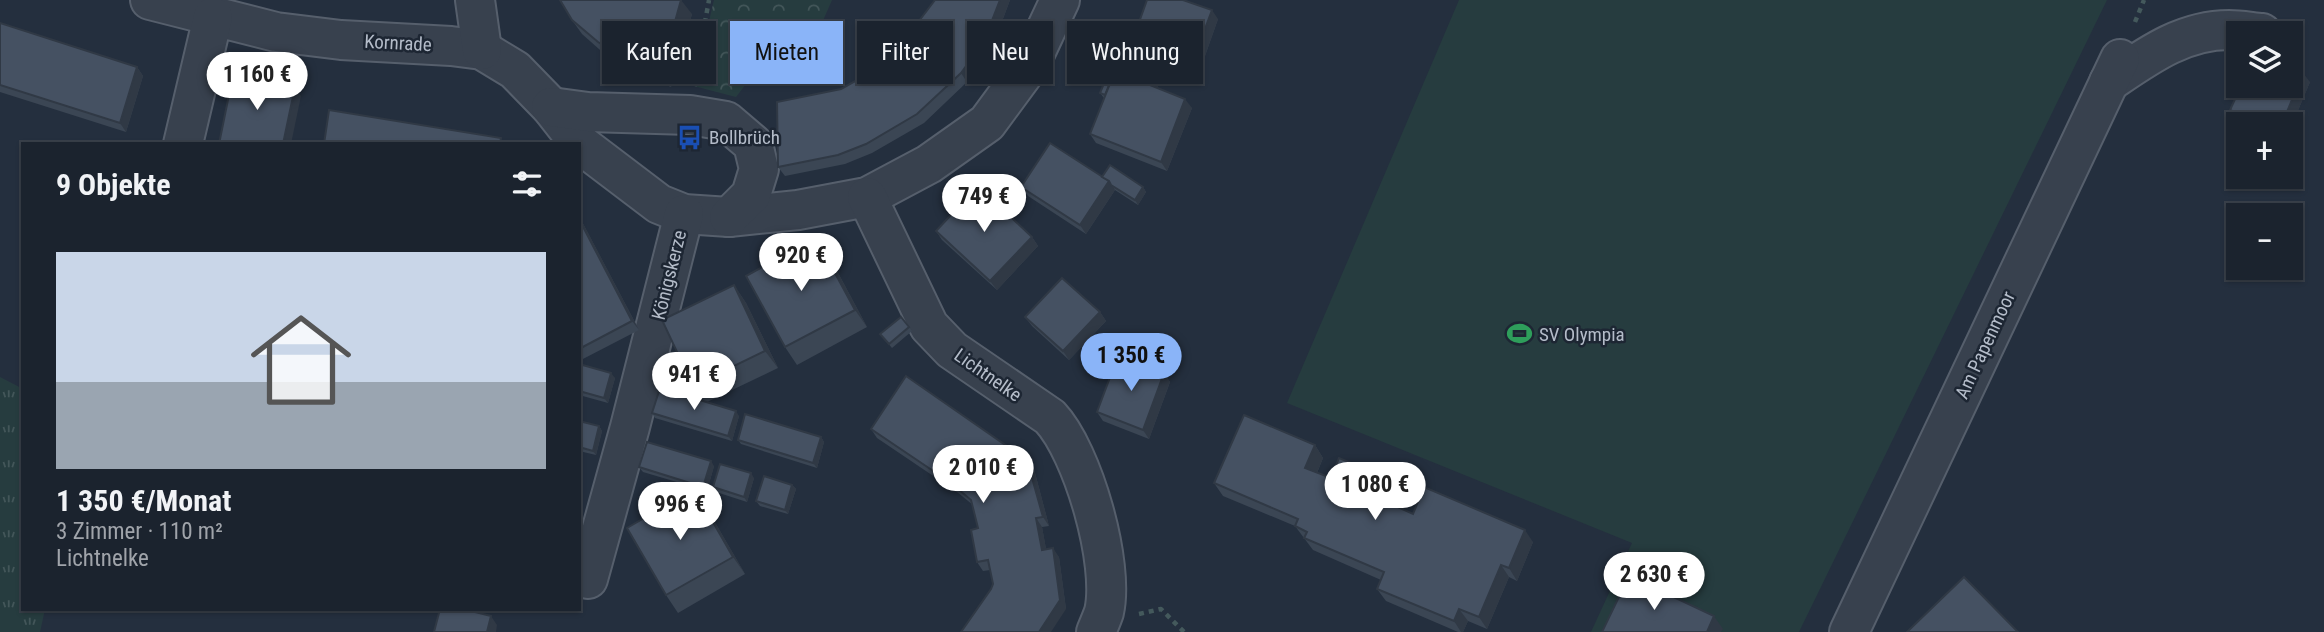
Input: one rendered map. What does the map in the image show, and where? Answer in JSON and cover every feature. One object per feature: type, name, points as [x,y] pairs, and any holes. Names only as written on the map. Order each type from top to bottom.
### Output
[{"type":"street","name":"Kornrade","points":[[150,0],[276,32],[341,40],[482,50],[514,70],[551,107],[578,142]]},
{"type":"street","points":[[475,0],[482,50]]},
{"type":"street","name":"Kornrade","points":[[581,145],[659,204],[684,214],[729,216],[798,210],[867,197],[929,164],[987,123],[1029,66],[1060,0]]},
{"type":"street","points":[[183,142],[213,17]]},
{"type":"street","name":"Am Papenmoor","points":[[1849,632],[2114,70],[2187,36],[2226,30]]},
{"type":"street","points":[[551,107],[588,112],[690,116],[726,121],[754,144],[759,169],[751,195],[729,216]]},
{"type":"street","name":"Lichtnelke","points":[[867,197],[929,326],[952,350],[1050,417],[1059,428],[1082,473],[1103,554],[1106,580],[1100,621]]},
{"type":"street","name":"Königskerze","points":[[588,579],[630,428],[684,214]]},
{"type":"path","points":[[690,116],[709,0]]},
{"type":"path","points":[[1100,621],[1161,609],[1184,632]]},
{"type":"green space","points":[[714,0],[832,0],[823,21],[730,21],[730,84],[746,84],[736,97],[694,86],[716,84],[716,21],[709,21]]},
{"type":"green space","points":[[1459,0],[2107,0],[1799,632],[1591,632],[1632,543],[1287,403]]},
{"type":"green space","points":[[0,377],[21,388],[21,611],[45,611],[40,632],[0,632]]},
{"type":"building","points":[[560,0],[681,0],[675,21],[602,21],[602,44],[572,20]]},
{"type":"building","points":[[935,0],[1000,0],[992,21],[967,21],[967,65],[953,80],[953,21],[919,21]]},
{"type":"building","points":[[1147,0],[1183,0],[1212,10],[1203,34],[1203,21],[1139,21]]},
{"type":"building","points":[[0,23],[137,67],[120,123],[0,85]]},
{"type":"building","points":[[233,75],[295,87],[283,142],[219,142]]},
{"type":"building","points":[[857,80],[857,84],[949,84],[917,114],[866,144],[838,155],[778,167],[777,102],[841,89]]},
{"type":"building","points":[[1104,84],[1110,84],[1105,95],[1100,93]]},
{"type":"building","points":[[1110,84],[1148,84],[1185,99],[1161,162],[1090,134]]},
{"type":"building","points":[[2236,98],[2293,98],[2287,112],[2230,110]]},
{"type":"building","points":[[329,110],[501,138],[500,142],[324,142]]},
{"type":"building","points":[[1050,143],[1109,181],[1080,225],[1021,187]]},
{"type":"building","points":[[1110,165],[1143,187],[1135,200],[1102,177]]},
{"type":"building","points":[[978,186],[1032,237],[990,281],[936,231]]},
{"type":"building","points":[[581,223],[632,321],[581,348]]},
{"type":"building","points":[[816,238],[855,310],[785,347],[746,276]]},
{"type":"building","points":[[1062,278],[1100,312],[1063,351],[1025,317]]},
{"type":"building","points":[[734,285],[765,351],[693,386],[662,320]]},
{"type":"building","points":[[901,317],[909,327],[889,344],[880,334]]},
{"type":"building","points":[[1118,356],[1164,373],[1143,430],[1097,412]]},
{"type":"building","points":[[581,365],[611,373],[604,398],[581,392]]},
{"type":"building","points":[[906,376],[1027,460],[1043,517],[1036,518],[1042,550],[1053,548],[1060,600],[1039,632],[961,632],[993,584],[988,560],[977,562],[971,530],[978,528],[971,500],[951,483],[871,429]]},
{"type":"building","points":[[660,388],[736,411],[728,436],[652,413]]},
{"type":"building","points":[[745,414],[821,437],[813,463],[738,440]]},
{"type":"building","points":[[1244,415],[1315,445],[1305,468],[1331,478],[1339,458],[1400,483],[1391,504],[1413,514],[1424,487],[1525,530],[1509,568],[1501,565],[1479,617],[1459,609],[1454,621],[1377,589],[1384,572],[1304,538],[1307,532],[1295,526],[1298,519],[1214,483]]},
{"type":"building","points":[[581,422],[599,426],[593,451],[581,448]]},
{"type":"building","points":[[647,442],[711,461],[703,487],[639,467]]},
{"type":"building","points":[[720,464],[751,473],[744,497],[713,487]]},
{"type":"building","points":[[764,476],[792,485],[785,510],[756,501]]},
{"type":"building","points":[[694,489],[733,557],[666,595],[627,528]]},
{"type":"building","points":[[1629,576],[1714,616],[1707,632],[1602,632]]},
{"type":"building","points":[[1964,577],[2018,632],[1907,632]]},
{"type":"building","points":[[439,611],[471,611],[491,616],[487,632],[434,632]]},
{"type":"place","name":"Bollbrüch","points":[[689,137]]},
{"type":"place","name":"SV Olympia","points":[[1519,334]]}]
